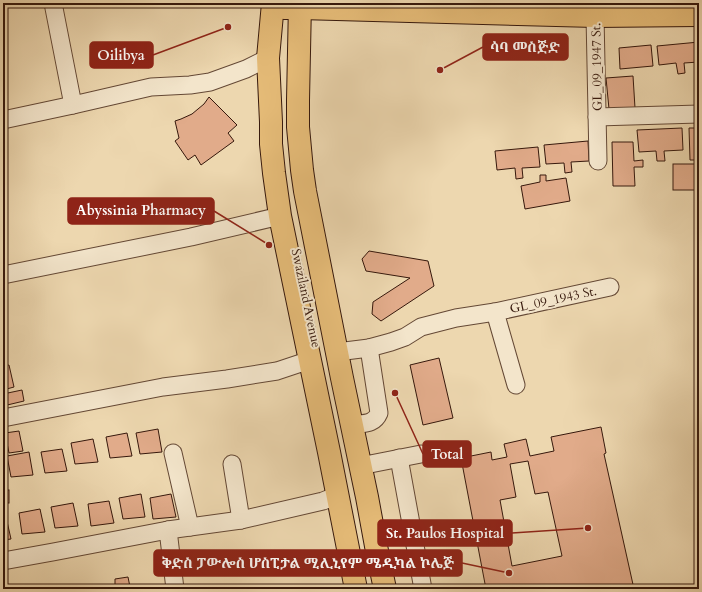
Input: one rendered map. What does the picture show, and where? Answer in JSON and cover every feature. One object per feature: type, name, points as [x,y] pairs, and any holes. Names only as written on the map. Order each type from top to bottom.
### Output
[{"type":"main road","points":[[286,6],[595,16],[699,15]]},
{"type":"main road","points":[[286,6],[268,58],[271,122],[270,144],[280,216],[356,589]]},
{"type":"main road","points":[[286,6],[300,50],[298,127],[302,170],[309,214],[385,589]]},
{"type":"main road","name":"Swaziland Avenue","points":[[286,6],[280,53],[280,107],[284,180],[366,589]]},
{"type":"main road","name":"Swaziland Avenue","points":[[286,6],[290,54],[289,121],[291,163],[297,206],[304,247],[337,401],[374,589]]},
{"type":"street","points":[[52,3],[73,105]]},
{"type":"street","name":"GL_09_1947 St.","points":[[595,16],[598,161]]},
{"type":"street","points":[[3,120],[151,87],[190,85],[210,82],[246,69],[268,58]]},
{"type":"street","name":"GL_09_1947 St.","points":[[597,117],[699,114]]},
{"type":"street","points":[[3,275],[280,216]]},
{"type":"street","name":"GL_09_1943 St.","points":[[337,352],[369,348],[391,342],[405,337],[421,327],[456,318],[495,312],[610,287]]},
{"type":"street","name":"GL_09_1943 St.","points":[[495,312],[516,385]]},
{"type":"street","points":[[352,425],[372,422],[377,418],[379,412],[369,348]]},
{"type":"street","points":[[3,418],[163,387],[277,371],[310,360]]},
{"type":"street","points":[[173,453],[190,527]]},
{"type":"street","points":[[360,466],[421,454]]},
{"type":"street","points":[[399,458],[422,589]]},
{"type":"street","points":[[232,464],[241,520]]},
{"type":"street","points":[[3,561],[168,530],[241,520],[323,501],[338,495]]},
{"type":"street","points":[[168,530],[175,589]]},
{"type":"building","points":[[699,42],[699,62],[684,63],[685,73],[678,74],[676,63],[659,65],[657,46]]},
{"type":"building","points":[[651,45],[653,66],[620,69],[619,48]]},
{"type":"building","points":[[633,76],[635,108],[609,109],[606,78]]},
{"type":"building","points":[[209,97],[237,125],[228,133],[234,141],[201,165],[195,155],[188,160],[175,141],[179,138],[175,121],[192,114],[204,104]]},
{"type":"building","points":[[682,128],[683,150],[664,151],[665,161],[657,161],[656,151],[639,152],[637,130]]},
{"type":"building","points":[[689,128],[699,128],[699,160],[690,160]]},
{"type":"building","points":[[588,141],[589,161],[571,162],[572,172],[565,173],[564,163],[546,164],[544,145]]},
{"type":"building","points":[[612,142],[633,142],[634,161],[643,160],[643,167],[634,167],[635,186],[613,186]]},
{"type":"building","points":[[538,147],[540,167],[522,168],[523,178],[516,179],[515,168],[497,170],[495,151]]},
{"type":"building","points":[[673,164],[699,164],[699,190],[673,190]]},
{"type":"building","points":[[540,175],[546,175],[546,181],[566,178],[570,201],[525,209],[521,186],[540,182]]},
{"type":"building","points":[[369,251],[428,261],[434,286],[381,321],[372,314],[373,302],[410,278],[366,271],[362,259]]},
{"type":"building","points":[[439,358],[453,418],[423,425],[410,365]]},
{"type":"building","points":[[9,365],[14,387],[3,390],[3,366]]},
{"type":"building","points":[[22,390],[24,401],[3,406],[3,394]]},
{"type":"building","points":[[601,427],[606,453],[604,454],[634,589],[486,589],[461,458],[491,452],[492,460],[507,457],[504,444],[526,439],[530,456],[554,451],[551,437]],"holes":[[[528,461],[535,494],[548,492],[562,556],[512,566],[500,500],[516,497],[510,464]]]},
{"type":"building","points":[[158,429],[162,452],[140,454],[136,433]]},
{"type":"building","points":[[19,431],[23,451],[9,453],[5,433]]},
{"type":"building","points":[[127,433],[132,456],[110,458],[106,437]]},
{"type":"building","points":[[93,439],[98,462],[75,464],[71,443]]},
{"type":"building","points":[[62,449],[67,471],[45,473],[41,452]]},
{"type":"building","points":[[29,452],[33,475],[11,477],[7,456]]},
{"type":"building","points":[[3,490],[9,490],[9,503],[3,503]]},
{"type":"building","points":[[141,494],[145,517],[123,519],[119,498]]},
{"type":"building","points":[[171,494],[176,517],[153,519],[150,498]]},
{"type":"building","points":[[109,501],[114,523],[91,526],[88,504]]},
{"type":"building","points":[[73,503],[78,526],[55,528],[51,507]]},
{"type":"building","points":[[40,509],[45,532],[22,534],[19,513]]},
{"type":"building","points":[[3,517],[6,517],[11,539],[3,540]]},
{"type":"building","points":[[128,577],[130,587],[139,587],[139,589],[108,589],[107,587],[115,587],[115,579]]},
{"type":"place","name":"Oilibya","points":[[228,27]]},
{"type":"place","name":"ሳባ መስጅድ","points":[[440,70]]},
{"type":"place","name":"Abyssinia Pharmacy","points":[[269,245]]},
{"type":"place","name":"Total","points":[[395,393]]},
{"type":"place","name":"St. Paulos Hospital","points":[[588,528]]},
{"type":"place","name":"ቅድስ ፓውሎስ ሆስፒታል ሚሊኒየም ሜዲካል ኮሌጅ","points":[[509,573]]}]
